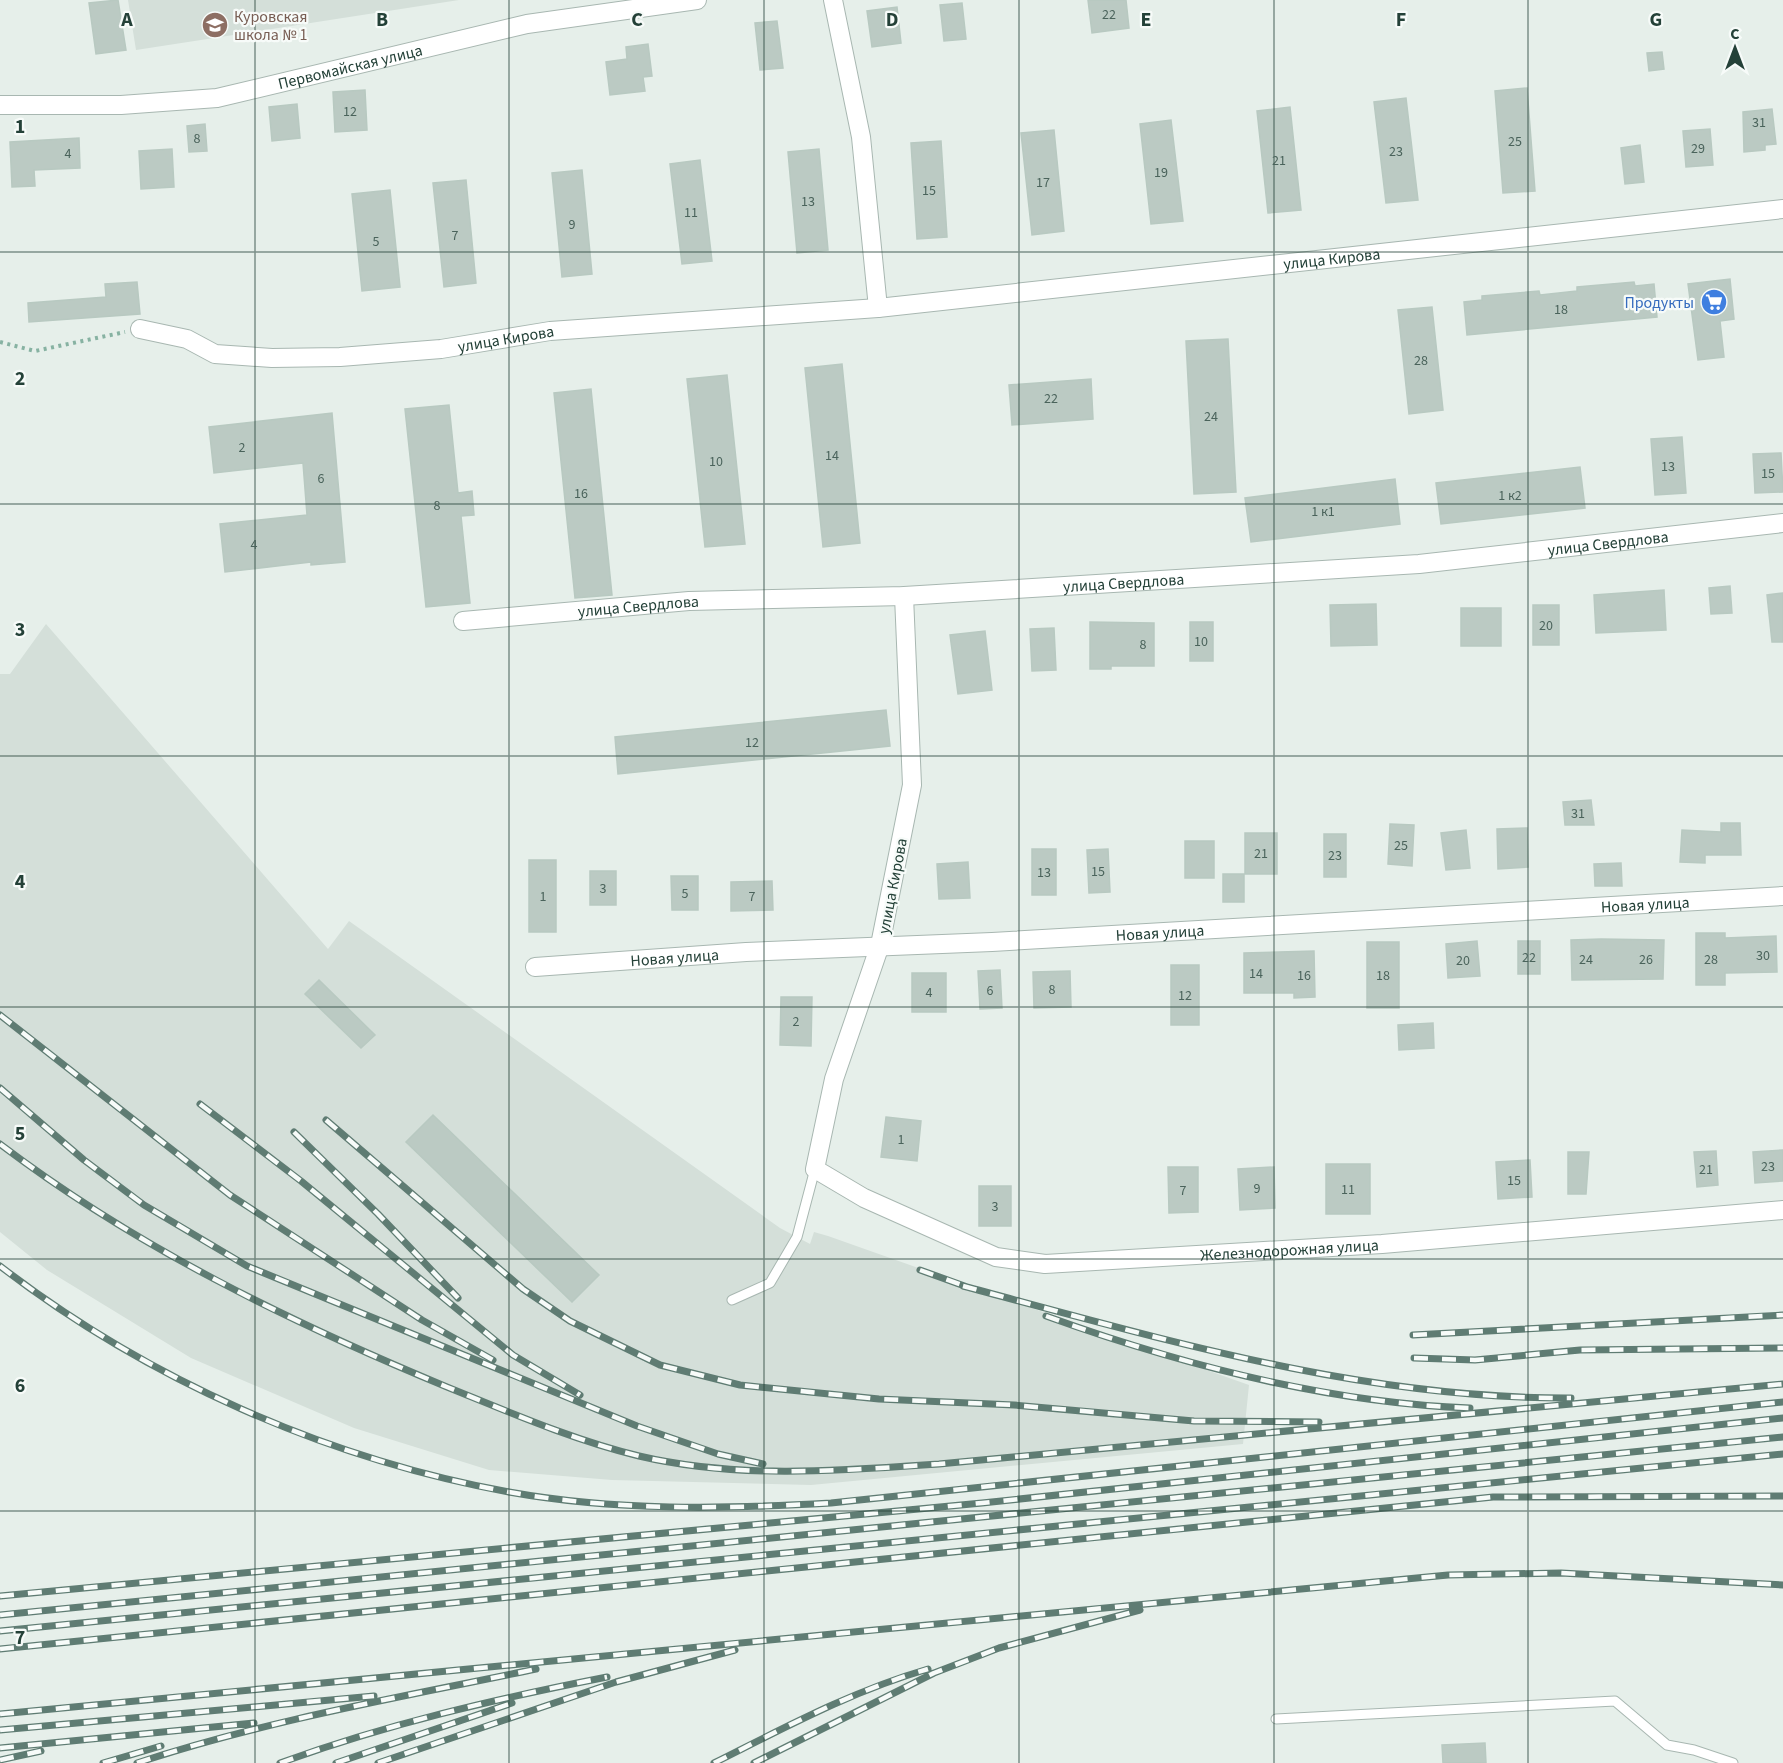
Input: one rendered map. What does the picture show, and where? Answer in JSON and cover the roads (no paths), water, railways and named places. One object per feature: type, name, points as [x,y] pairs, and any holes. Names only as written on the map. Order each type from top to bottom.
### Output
[{"type":"street","name":"Первомайская улица","points":[[0,105],[121,105],[217,98],[527,24],[696,0]]},
{"type":"street","points":[[833,0],[861,137],[878,308]]},
{"type":"street","name":"улица Кирова","points":[[140,329],[187,339],[215,354],[272,358],[340,357],[441,349],[550,331],[878,308],[1783,209]]},
{"type":"street","name":"улица Свердлова","points":[[463,621],[689,601],[904,596],[1419,564],[1783,523]]},
{"type":"street","name":"улица Кирова","points":[[815,1168],[834,1079],[880,945],[912,785],[904,596]]},
{"type":"street","name":"Новая улица","points":[[535,967],[880,945],[1003,941],[1783,896]]},
{"type":"street","name":"Железнодорожная улица","points":[[815,1168],[864,1198],[996,1257],[1045,1264],[1382,1244],[1783,1210]]},
{"type":"lane","points":[[732,1300],[770,1283],[796,1237],[815,1168]]},
{"type":"lane","points":[[1276,1719],[1615,1701],[1667,1745],[1694,1750],[1733,1763]]},
{"type":"railway","points":[[0,1015],[230,1195],[422,1320],[493,1360]]},
{"type":"railway","points":[[0,1088],[84,1160],[144,1205],[247,1266],[637,1426],[718,1454],[763,1464]]},
{"type":"railway","points":[[200,1104],[301,1181],[513,1355],[580,1395]]},
{"type":"railway","points":[[326,1120],[523,1289],[570,1321],[660,1365],[740,1385],[879,1399],[1014,1405],[1194,1421],[1319,1422]]},
{"type":"railway","points":[[294,1132],[378,1214],[458,1298]]},
{"type":"railway","points":[[0,1144],[105,1216],[160,1249],[272,1309],[330,1336],[447,1387],[590,1442],[639,1456],[713,1468],[826,1471],[939,1464],[1783,1384]]},
{"type":"railway","points":[[0,1266],[57,1307],[116,1344],[241,1409],[307,1436],[373,1459],[441,1477],[509,1492],[589,1503],[670,1507],[831,1503],[1783,1402]]},
{"type":"railway","points":[[920,1270],[970,1288]]},
{"type":"railway","points":[[963,1286],[1188,1345],[1339,1377],[1493,1396],[1571,1398]]},
{"type":"railway","points":[[1413,1335],[1783,1315]]},
{"type":"railway","points":[[1046,1316],[1149,1350],[1255,1378],[1363,1398],[1417,1405],[1470,1408]]},
{"type":"railway","points":[[1414,1358],[1475,1360],[1580,1350],[1783,1348]]},
{"type":"railway","points":[[0,1596],[982,1503],[1783,1418]]},
{"type":"railway","points":[[0,1615],[1783,1437]]},
{"type":"railway","points":[[0,1631],[1783,1454]]},
{"type":"railway","points":[[0,1649],[1493,1497],[1783,1496]]},
{"type":"railway","points":[[0,1714],[1448,1575],[1561,1573],[1783,1585]]},
{"type":"railway","points":[[754,1763],[934,1673],[999,1648],[1140,1610]]},
{"type":"railway","points":[[378,1763],[616,1682],[735,1650]]},
{"type":"railway","points":[[137,1763],[285,1722],[536,1669]]},
{"type":"railway","points":[[714,1763],[845,1699],[928,1669]]},
{"type":"railway","points":[[280,1763],[401,1724],[524,1694],[607,1677]]},
{"type":"railway","points":[[0,1730],[374,1696]]},
{"type":"railway","points":[[336,1763],[512,1703]]},
{"type":"railway","points":[[0,1748],[254,1723]]},
{"type":"railway","points":[[103,1763],[161,1746]]},
{"type":"railway","points":[[0,1760],[41,1751]]},
{"type":"place","name":"Куровская школа № 1","points":[[215,25]]},
{"type":"place","name":"Продукты","points":[[1714,302]]}]
